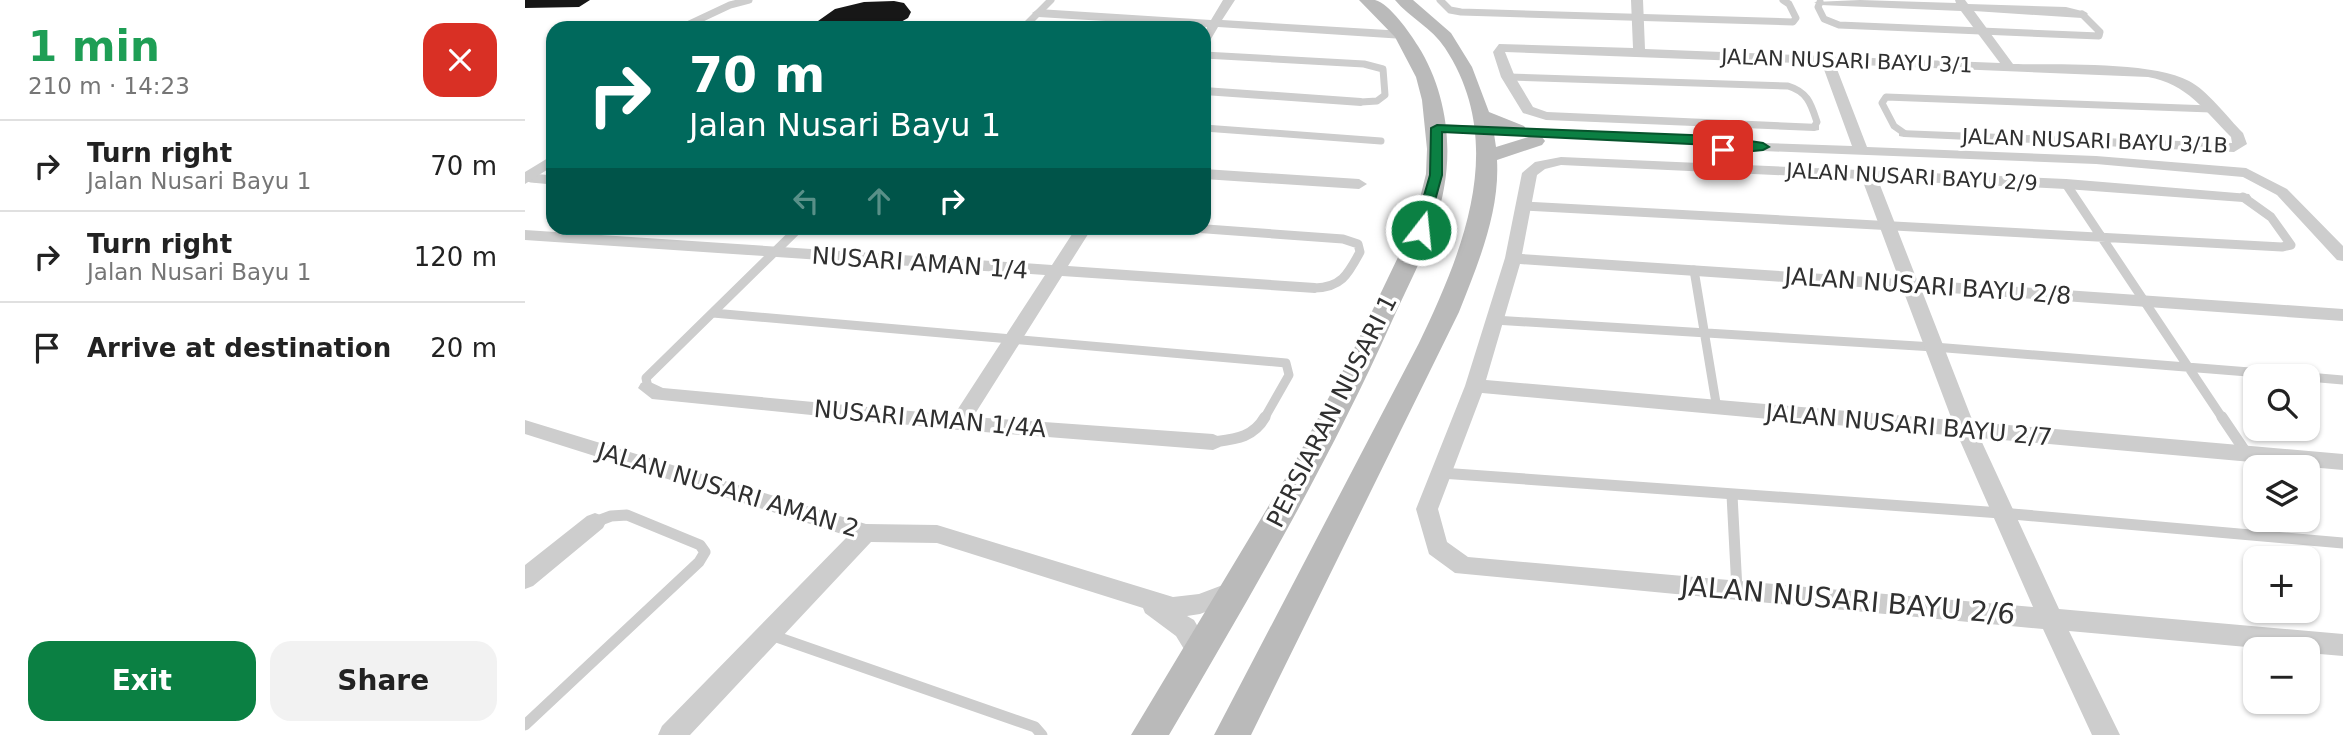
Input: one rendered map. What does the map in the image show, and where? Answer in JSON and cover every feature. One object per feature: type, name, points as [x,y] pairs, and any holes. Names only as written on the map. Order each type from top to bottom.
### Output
[{"type":"main road","name":"PERSIARAN NUSARI 1","points":[[1149,735],[1237,589],[1327,428],[1421,230],[1436,175],[1437,134],[1430,94],[1420,62],[1385,4]]},
{"type":"main road","points":[[1232,735],[1447,313],[1479,222],[1487,183],[1484,135],[1455,51],[1429,19],[1385,4]]},
{"type":"main road","points":[[1484,135],[1517,130]]},
{"type":"main road","points":[[1484,135],[1535,141]]},
{"type":"street","points":[[1211,30],[1229,0]]},
{"type":"street","points":[[1637,0],[1639,53]]},
{"type":"street","points":[[1820,2],[1962,3],[2066,11],[2082,15]]},
{"type":"street","points":[[1962,3],[2010,68]]},
{"type":"street","points":[[1362,32],[1385,4]]},
{"type":"street","points":[[1038,13],[1167,21]]},
{"type":"street","points":[[1211,24],[1404,35]]},
{"type":"street","name":"JALAN NUSARI BAYU 3/1","points":[[1508,77],[1499,52],[1503,47],[2148,73],[2169,77],[2187,85],[2211,109]]},
{"type":"street","points":[[1827,60],[1861,150]]},
{"type":"street","points":[[1508,77],[1528,110],[1546,116],[1814,127]]},
{"type":"street","points":[[1211,91],[1361,102]]},
{"type":"street","name":"JALAN NUSARI BAYU 3/1B","points":[[1904,133],[2234,148],[2239,144],[2238,136],[2211,109]]},
{"type":"street","points":[[1517,130],[1716,140],[1763,147]]},
{"type":"street","points":[[1437,134],[1484,135]]},
{"type":"street","points":[[1535,141],[1723,150],[1763,147],[2096,160],[2246,173],[2282,192],[2343,256]]},
{"type":"street","name":"JALAN NUSARI BAYU 2/9","points":[[1540,165],[1561,161],[2066,184],[2243,197]]},
{"type":"street","points":[[525,179],[546,164]]},
{"type":"street","name":"JALAN NUSARI BAYU 2/6","points":[[1540,165],[1530,173],[1513,258],[1475,386],[1427,509],[1437,547],[1463,566],[2343,645]]},
{"type":"street","points":[[1211,174],[1359,184]]},
{"type":"street","points":[[1868,175],[1966,430],[2001,513],[2106,735]]},
{"type":"street","name":"NUSARI AMAN 1/4","points":[[525,235],[774,254],[1315,288]]},
{"type":"street","points":[[959,423],[1080,235]]},
{"type":"street","name":"JALAN NUSARI BAYU 2/8","points":[[1513,258],[2343,315]]},
{"type":"street","name":"JALAN NUSARI BAYU 2/7","points":[[1475,386],[2343,462]]},
{"type":"street","name":"NUSARI AMAN 1/4A","points":[[648,388],[659,394],[959,423],[1213,442]]},
{"type":"street","name":"JALAN NUSARI AMAN 2","points":[[525,427],[866,533],[937,534],[1136,593],[1174,607],[1200,604],[1237,589]]},
{"type":"street","points":[[525,579],[594,522]]},
{"type":"street","points":[[673,735],[866,533]]},
{"type":"street","name":"JALAN NUSARI AMAN 2","points":[[1136,593],[1185,628],[1199,651]]},
{"type":"lane","points":[[696,21],[730,5],[750,0]]},
{"type":"lane","points":[[1030,21],[1051,0]]},
{"type":"lane","points":[[1440,0],[1450,10],[1461,12],[1793,22],[1796,18],[1789,4],[1783,0]]},
{"type":"lane","points":[[1820,2],[1818,7],[1824,19],[1839,25],[2099,36],[2100,32],[2082,15]]},
{"type":"lane","points":[[1211,55],[1364,64],[1383,69],[1385,94],[1377,100],[1361,102]]},
{"type":"lane","points":[[1508,77],[1788,86],[1802,89],[1807,94],[1817,122],[1814,127]]},
{"type":"lane","points":[[1904,133],[1894,125],[1882,103],[1886,97],[2211,109]]},
{"type":"lane","points":[[1211,129],[1381,141]]},
{"type":"lane","points":[[525,179],[546,180]]},
{"type":"lane","points":[[2066,184],[2247,454]]},
{"type":"lane","points":[[1524,205],[2282,247],[2291,245],[2288,237],[2258,205],[2243,197]]},
{"type":"lane","points":[[1211,229],[1343,239],[1358,244],[1360,252],[1343,283],[1332,288],[1315,288]]},
{"type":"lane","points":[[648,388],[646,378],[792,235]]},
{"type":"lane","points":[[1695,270],[1717,409]]},
{"type":"lane","points":[[713,313],[1286,363],[1289,375],[1260,426],[1246,437],[1213,442]]},
{"type":"lane","points":[[1494,320],[1934,347],[2243,372]]},
{"type":"lane","points":[[2320,378],[2343,380]]},
{"type":"lane","points":[[1441,474],[2001,513],[2343,543]]},
{"type":"lane","points":[[1732,495],[1737,590]]},
{"type":"lane","points":[[525,724],[699,562],[705,552],[700,545],[627,515],[611,516],[594,522]]},
{"type":"lane","points":[[769,634],[1035,727],[1042,735]]},
{"type":"building","points":[[525,0],[590,0],[579,7],[525,8]]},
{"type":"building","points":[[864,2],[904,3],[911,12],[903,21],[818,21],[835,9]]},
{"type":"route","points":[[1421,230],[1436,175],[1437,128],[1716,140],[1763,147],[1723,150]]}]
